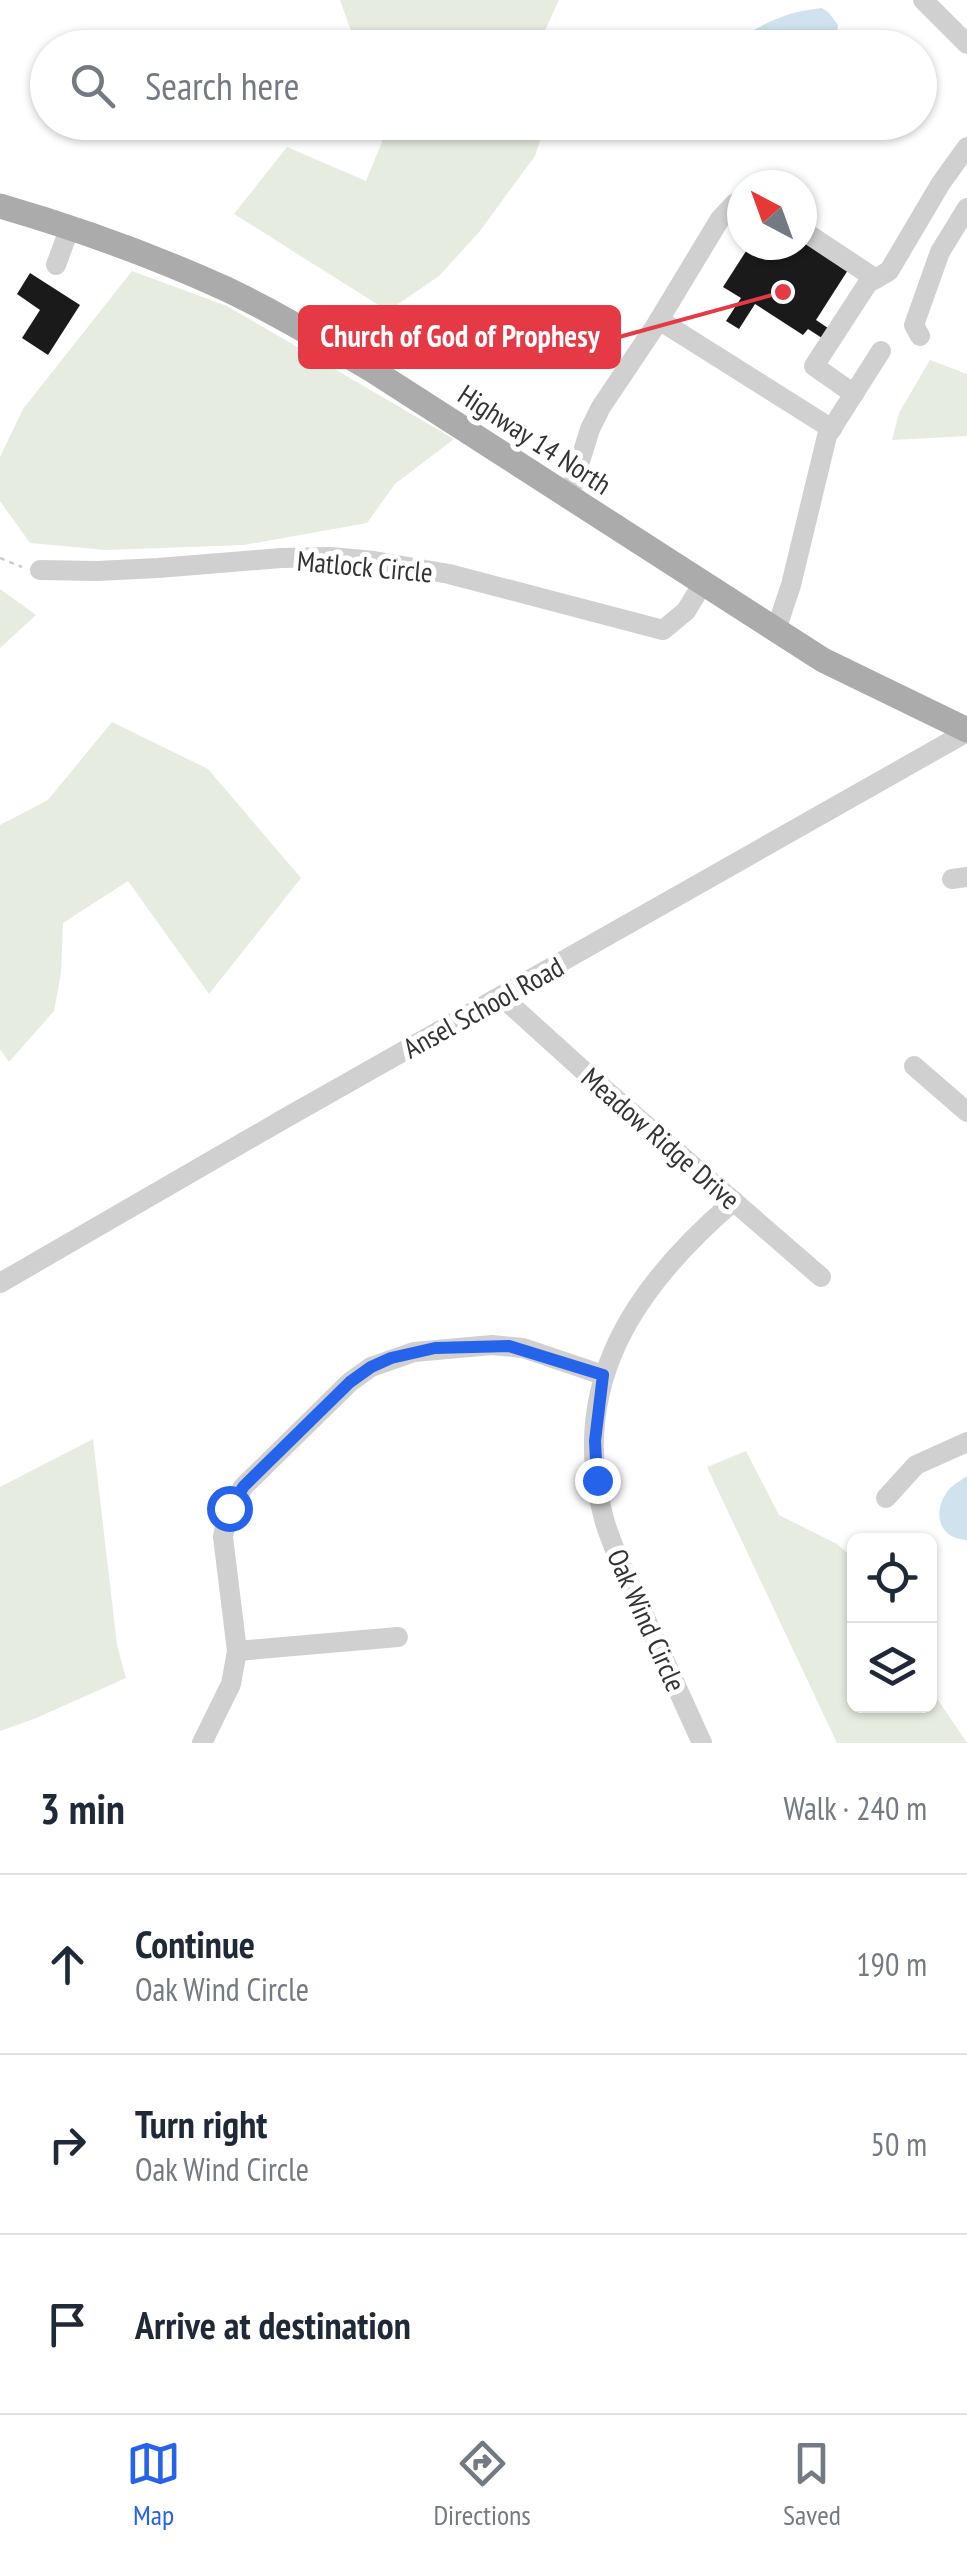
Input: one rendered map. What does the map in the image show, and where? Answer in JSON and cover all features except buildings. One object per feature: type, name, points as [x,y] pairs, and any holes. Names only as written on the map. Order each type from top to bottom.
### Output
[{"type":"main road","name":"Highway 14 North","points":[[0,206],[70,227],[177,268],[300,327],[823,660],[967,731]]},
{"type":"street","points":[[923,0],[967,44]]},
{"type":"street","points":[[854,394],[814,366],[868,284],[889,270],[967,147]]},
{"type":"street","points":[[920,336],[914,324],[940,252],[967,208]]},
{"type":"street","points":[[569,497],[590,430],[602,408],[727,212]]},
{"type":"street","points":[[56,264],[70,227]]},
{"type":"street","points":[[817,240],[876,278]]},
{"type":"street","points":[[659,320],[832,429]]},
{"type":"street","points":[[776,630],[791,585],[827,436],[881,351]]},
{"type":"street","name":"Matlock Circle","points":[[40,570],[158,568],[281,558],[374,560],[449,574],[663,630],[686,611],[702,583]]},
{"type":"street","name":"Ansel School Road","points":[[0,1283],[967,731]]},
{"type":"street","name":"Meadow Ridge Drive","points":[[502,997],[822,1278]]},
{"type":"street","points":[[914,1066],[967,1112]]},
{"type":"street","name":"Oak Wind Circle","points":[[702,1743],[603,1515],[595,1441],[603,1375],[634,1310],[674,1258],[734,1201]]},
{"type":"street","points":[[202,1743],[231,1684],[238,1651],[222,1537],[229,1508],[244,1486],[360,1374],[391,1358],[414,1352],[492,1345],[522,1348],[603,1375]]},
{"type":"street","points":[[886,1498],[916,1465],[967,1442]]},
{"type":"street","points":[[238,1651],[398,1638]]},
{"type":"path","points":[[0,558],[40,570]]},
{"type":"shaded area","points":[[340,0],[559,0],[545,30],[351,30]]},
{"type":"shaded area","points":[[540,140],[535,156],[480,231],[439,276],[388,311],[234,214],[287,147],[366,181],[382,142]]},
{"type":"shaded area","points":[[132,271],[227,306],[454,439],[395,484],[367,523],[244,545],[106,550],[30,543],[0,501],[0,457],[23,409]]},
{"type":"shaded area","points":[[930,360],[967,374],[967,436],[892,440],[899,413]]},
{"type":"shaded area","points":[[0,589],[36,615],[0,648]]},
{"type":"shaded area","points":[[112,722],[208,769],[301,878],[209,994],[128,881],[63,923],[61,973],[54,1011],[9,1062],[0,1049],[0,825],[48,800]]},
{"type":"shaded area","points":[[93,1439],[117,1645],[126,1678],[0,1731],[0,1487]]},
{"type":"shaded area","points":[[746,1451],[779,1515],[847,1553],[847,1713],[937,1713],[937,1698],[967,1743],[837,1743],[707,1467]]},
{"type":"water","points":[[822,8],[838,25],[837,30],[756,30],[774,20]]},
{"type":"water","points":[[967,1476],[967,1540],[957,1539],[944,1530],[939,1516],[947,1492]]},
{"type":"place","name":"Church of God of Prophesy","points":[[783,292]]},
{"type":"route","points":[[229,1508],[244,1486],[360,1374],[391,1358],[435,1348],[522,1348],[603,1375],[596,1419],[597,1480]]}]
